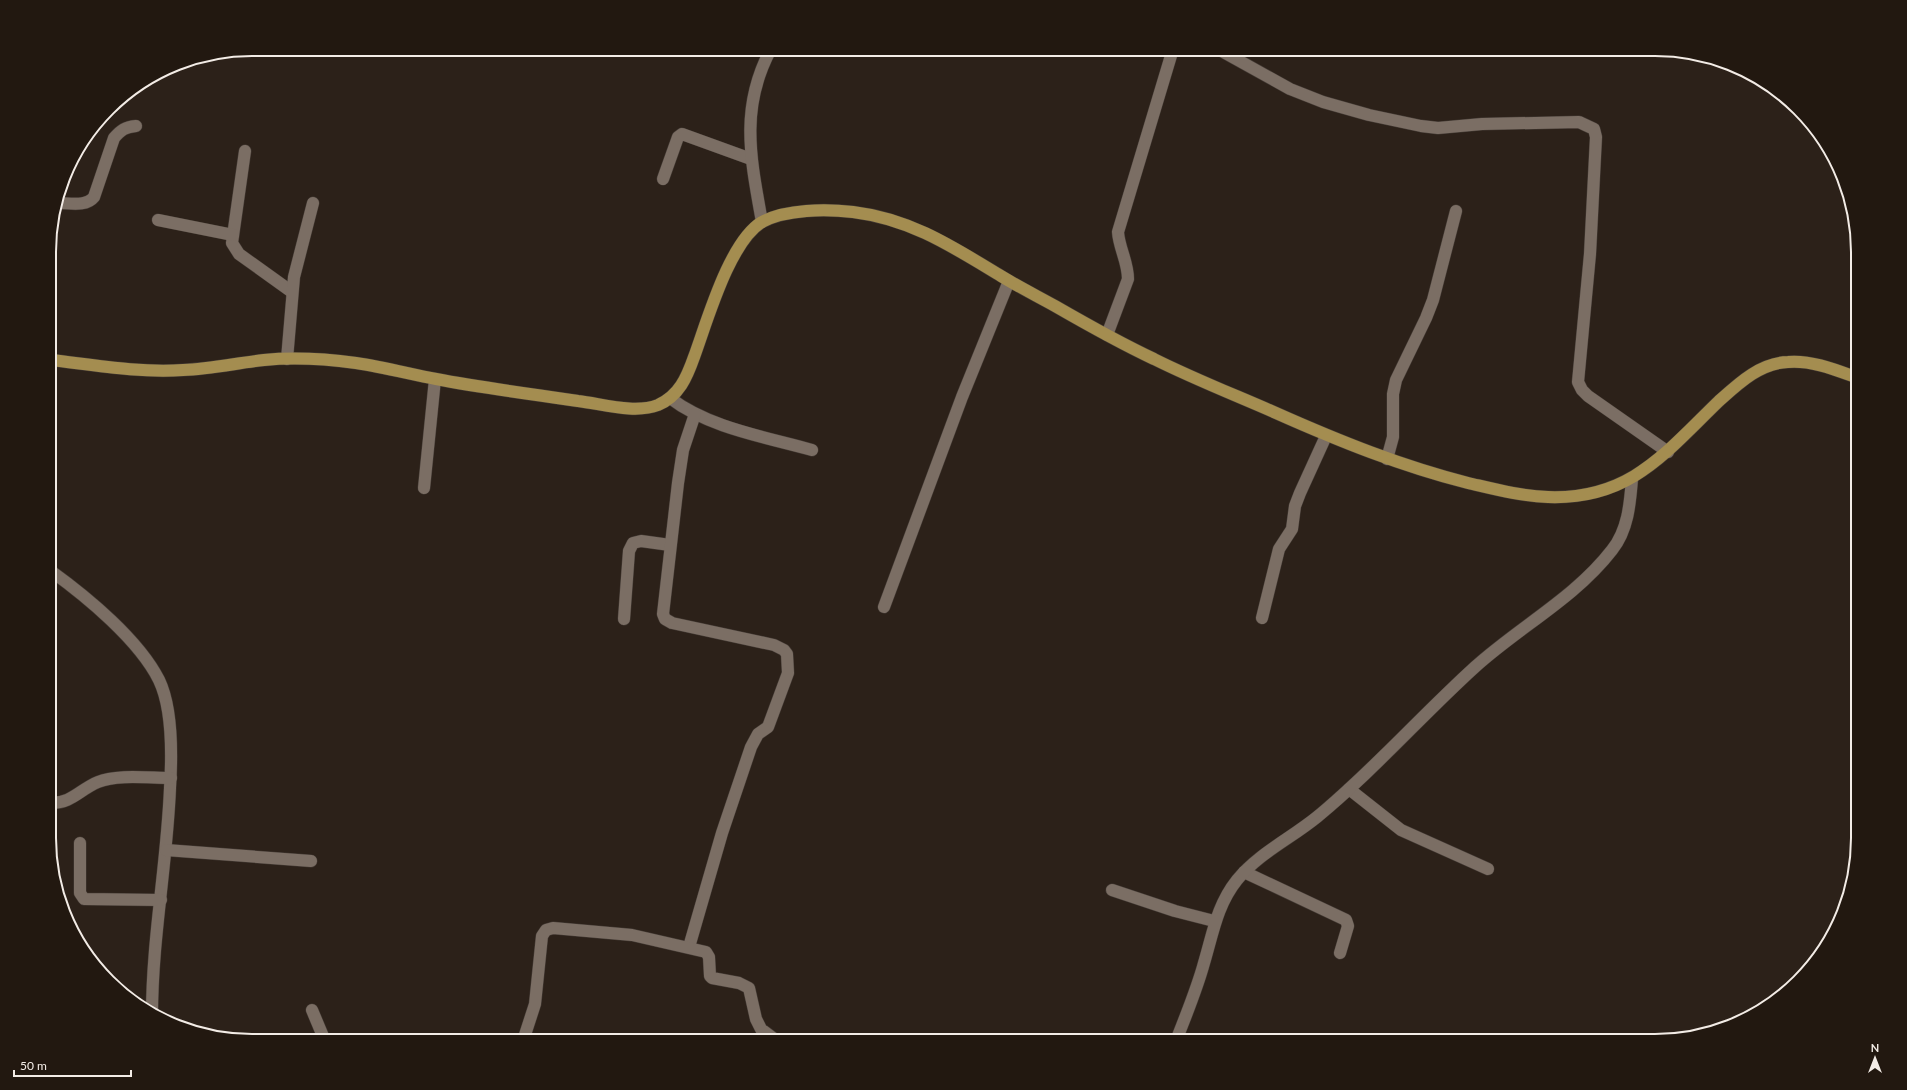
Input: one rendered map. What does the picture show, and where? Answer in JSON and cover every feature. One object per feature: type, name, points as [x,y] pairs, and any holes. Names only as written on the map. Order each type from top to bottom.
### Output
[{"type":"main road","points":[[56,361],[105,367],[177,371],[287,359],[316,359],[359,364],[435,379],[635,409],[654,407],[670,398],[681,386],[690,367],[720,286],[734,256],[747,235],[762,222],[794,213],[818,210],[849,212],[875,216],[923,231],[1009,281],[1107,335],[1190,376],[1326,436],[1387,459],[1425,472],[1501,491],[1540,497],[1572,498],[1604,492],[1632,479],[1668,452],[1733,388],[1750,375],[1769,365],[1786,362],[1806,362],[1851,376]]},
{"type":"street","points":[[762,222],[751,159],[750,119],[752,97],[762,65],[767,56]]},
{"type":"street","points":[[1107,335],[1128,279],[1128,270],[1118,232],[1171,56]]},
{"type":"street","points":[[1231,56],[1290,89],[1323,102],[1376,117],[1438,128],[1482,124],[1579,122],[1594,129],[1596,137],[1590,254],[1578,382],[1582,390],[1588,396],[1668,452]]},
{"type":"street","points":[[63,202],[83,204],[90,202],[94,197],[114,138],[121,130],[127,127],[136,126]]},
{"type":"street","points":[[663,179],[678,137],[682,134],[751,159]]},
{"type":"street","points":[[245,151],[232,243],[239,254],[292,292]]},
{"type":"street","points":[[287,359],[292,292],[298,256],[313,203]]},
{"type":"street","points":[[1387,459],[1393,437],[1393,394],[1396,380],[1426,318],[1456,211]]},
{"type":"street","points":[[158,220],[233,235]]},
{"type":"street","points":[[884,607],[962,397],[1009,281]]},
{"type":"street","points":[[424,488],[435,379]]},
{"type":"street","points":[[670,398],[695,414],[716,422],[812,450]]},
{"type":"street","points":[[689,947],[722,833],[751,747],[758,734],[768,727],[788,673],[788,661],[784,650],[774,645],[672,623],[665,619],[662,614],[683,450],[695,414]]},
{"type":"street","points":[[1262,618],[1279,549],[1292,529],[1300,493],[1326,436]]},
{"type":"street","points":[[1179,1034],[1204,964],[1214,921],[1220,906],[1244,872],[1256,860],[1315,818],[1349,789],[1475,667],[1511,637],[1567,596],[1590,575],[1613,549],[1622,532],[1630,504],[1632,479]]},
{"type":"street","points":[[624,619],[629,551],[633,543],[641,541],[670,545]]},
{"type":"street","points":[[56,575],[126,636],[145,658],[159,681],[167,708],[172,750],[171,778],[166,850],[149,1005]]},
{"type":"street","points":[[56,802],[68,801],[98,782],[112,778],[171,778]]},
{"type":"street","points":[[1349,789],[1401,830],[1488,869]]},
{"type":"street","points":[[80,842],[80,893],[84,899],[161,900]]},
{"type":"street","points":[[166,850],[311,861]]},
{"type":"street","points":[[1244,872],[1346,920],[1348,926],[1340,953]]},
{"type":"street","points":[[1112,890],[1175,911],[1214,921]]},
{"type":"street","points":[[525,1034],[535,1004],[542,936],[546,930],[553,928],[632,935],[689,947],[708,954],[710,976],[712,978],[739,983],[749,988],[756,1018],[761,1029],[768,1034]]},
{"type":"street","points":[[312,1010],[322,1034]]}]
